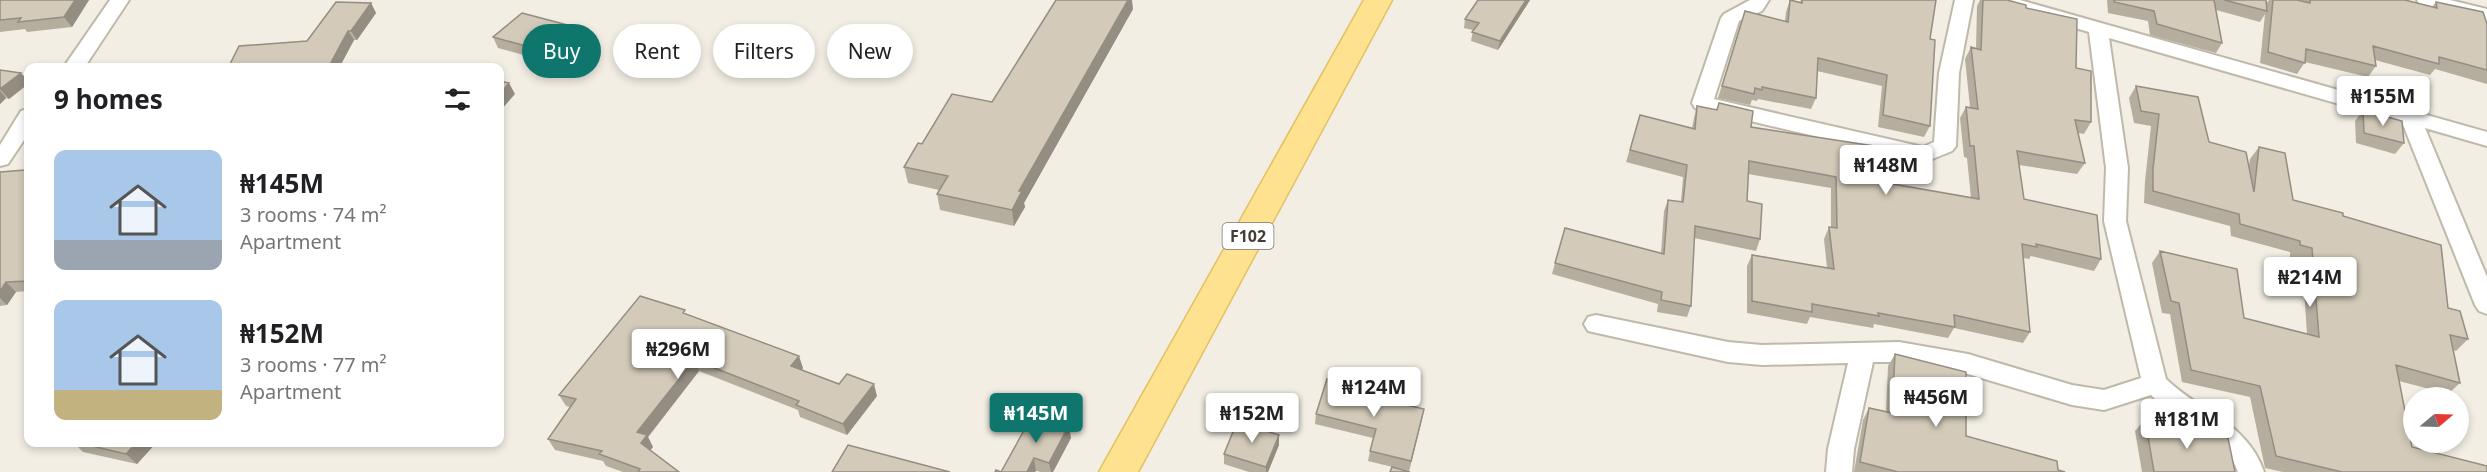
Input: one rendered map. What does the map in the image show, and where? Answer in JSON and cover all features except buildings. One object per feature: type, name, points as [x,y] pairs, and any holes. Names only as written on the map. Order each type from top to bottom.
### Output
[{"type":"main road","name":"F102","points":[[1118,472],[1378,0]]},
{"type":"street","points":[[76,63],[120,0]]},
{"type":"street","points":[[1760,0],[1755,7],[1731,18],[1701,103],[1925,155],[1945,146],[1944,117],[1952,51],[1964,0]]},
{"type":"street","points":[[1999,0],[2487,139]]},
{"type":"street","points":[[2426,0],[2487,15]]},
{"type":"street","points":[[2098,28],[2117,168],[2115,221],[2155,384],[2172,400],[2241,449],[2250,464],[2251,472]]},
{"type":"street","points":[[2411,119],[2487,305]]},
{"type":"street","points":[[0,159],[12,145],[24,123]]},
{"type":"street","points":[[1596,324],[1728,352],[1762,355],[1899,351],[1968,364],[2072,395],[2104,400],[2155,384]]},
{"type":"street","points":[[1839,472],[1841,449],[1863,352]]}]
